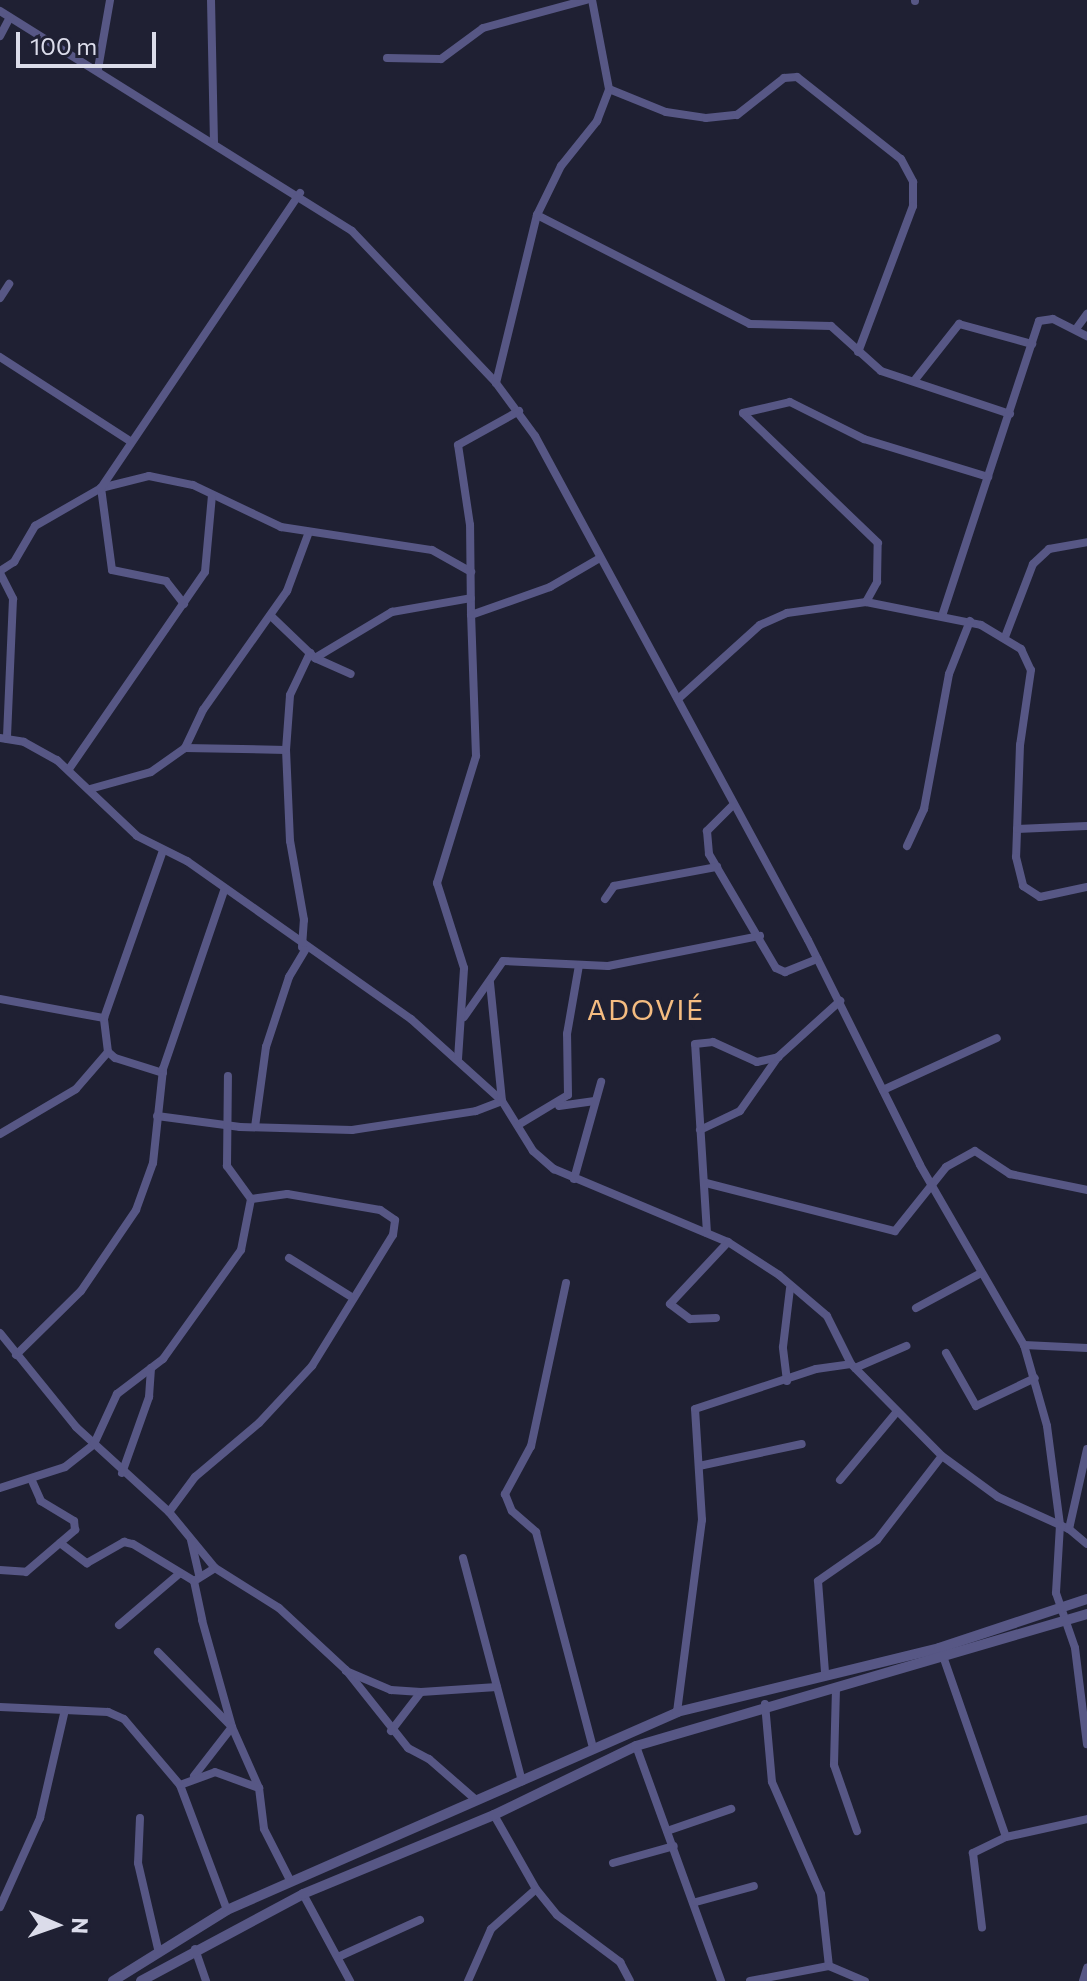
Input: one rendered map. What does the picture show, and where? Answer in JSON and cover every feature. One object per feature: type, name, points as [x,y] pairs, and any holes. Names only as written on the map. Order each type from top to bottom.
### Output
[{"type":"street","points":[[98,69],[110,0]]},
{"type":"street","points":[[211,0],[214,143]]},
{"type":"street","points":[[387,58],[441,59],[483,28],[589,0],[609,89],[597,121],[561,166],[537,215],[496,383]]},
{"type":"street","points":[[0,11],[300,193],[352,231],[519,411],[818,959],[931,1183],[1024,1345],[1035,1378],[1060,1525],[1056,1593],[1067,1620],[1087,1744]]},
{"type":"street","points":[[0,36],[10,17]]},
{"type":"street","points":[[609,89],[666,112],[706,118],[737,115],[784,78],[797,77],[901,159],[913,182],[913,206],[858,352]]},
{"type":"street","points":[[184,604],[166,581],[112,570],[101,488],[300,193]]},
{"type":"street","points":[[537,215],[690,298],[762,327],[831,326],[881,371],[1010,414]]},
{"type":"street","points":[[0,298],[9,284]]},
{"type":"street","points":[[1076,329],[1087,314]]},
{"type":"street","points":[[943,613],[1032,344],[1045,318],[1087,336]]},
{"type":"street","points":[[914,381],[959,324],[1032,344]]},
{"type":"street","points":[[0,357],[130,441]]},
{"type":"street","points":[[866,602],[877,582],[878,543],[743,413],[790,402],[864,439],[988,477]]},
{"type":"street","points":[[458,1059],[464,1017],[464,968],[437,883],[476,756],[471,572],[458,445],[519,411]]},
{"type":"street","points":[[471,572],[432,550],[309,532],[261,520],[212,495],[163,476],[101,488],[30,530],[14,562],[0,572],[13,599],[4,739],[69,769],[137,836],[225,888],[304,949],[411,1019],[502,1101],[540,1158],[574,1179],[728,1242],[790,1288],[827,1316],[853,1366],[895,1414],[942,1456],[998,1497],[1069,1529],[1087,1544]]},
{"type":"street","points":[[69,769],[205,569],[212,495]]},
{"type":"street","points":[[90,789],[151,772],[185,748],[203,710],[271,616],[309,532]]},
{"type":"street","points":[[1005,637],[1033,564],[1049,549],[1087,542]]},
{"type":"street","points":[[471,615],[550,587],[600,558]]},
{"type":"street","points":[[255,1127],[266,1047],[289,977],[304,949],[286,750],[290,695],[313,656],[392,612],[471,598]]},
{"type":"street","points":[[678,699],[760,625],[787,613],[866,602],[943,613],[1005,637],[1029,659],[1031,670],[1022,712],[1018,871],[1030,895],[1087,887]]},
{"type":"street","points":[[271,616],[313,656],[351,674]]},
{"type":"street","points":[[907,846],[924,809],[949,674],[970,621]]},
{"type":"street","points":[[185,748],[286,750]]},
{"type":"street","points":[[733,805],[707,831],[705,845],[717,867],[776,968],[785,972],[818,959]]},
{"type":"street","points":[[1017,829],[1087,826]]},
{"type":"street","points":[[163,850],[104,1018],[108,1052],[125,1065],[163,1073]]},
{"type":"street","points":[[605,899],[614,886],[717,867]]},
{"type":"street","points":[[16,1355],[81,1291],[136,1210],[153,1163],[163,1073],[225,888]]},
{"type":"street","points":[[464,1017],[503,961],[608,966],[760,936]]},
{"type":"street","points":[[559,1106],[568,1095],[567,1034],[579,965]]},
{"type":"street","points":[[490,983],[502,1101]]},
{"type":"street","points":[[0,999],[104,1018]]},
{"type":"street","points":[[700,1130],[740,1111],[778,1057],[840,1001]]},
{"type":"street","points":[[883,1090],[997,1038]]},
{"type":"street","points":[[707,1233],[695,1044],[713,1042],[757,1062],[778,1057]]},
{"type":"street","points":[[0,1134],[76,1089],[108,1052]]},
{"type":"street","points":[[0,1488],[32,1481],[65,1467],[94,1444],[117,1394],[151,1368],[241,1250],[251,1199],[227,1166],[228,1076]]},
{"type":"street","points":[[574,1179],[601,1082]]},
{"type":"street","points":[[157,1116],[255,1127],[394,1126],[502,1101]]},
{"type":"street","points":[[518,1125],[559,1106],[595,1101]]},
{"type":"street","points":[[706,1183],[895,1231],[931,1183],[975,1151],[1010,1174],[1087,1190]]},
{"type":"street","points":[[169,1512],[195,1477],[259,1423],[312,1366],[350,1296],[377,1267],[393,1235],[391,1214],[287,1194],[251,1199]]},
{"type":"street","points":[[716,1318],[690,1319],[670,1304],[728,1242]]},
{"type":"street","points":[[289,1258],[350,1296]]},
{"type":"street","points":[[916,1308],[981,1273]]},
{"type":"street","points":[[566,1283],[531,1446],[505,1494],[512,1511],[536,1532],[593,1747]]},
{"type":"street","points":[[787,1381],[783,1347],[790,1288]]},
{"type":"street","points":[[0,1333],[94,1444],[122,1473],[169,1512],[215,1568],[279,1608],[346,1670],[391,1731],[476,1800]]},
{"type":"street","points":[[1024,1345],[1087,1348]]},
{"type":"street","points":[[677,1712],[702,1520],[695,1409],[787,1381],[853,1366],[906,1346]]},
{"type":"street","points":[[946,1353],[976,1406],[1035,1378]]},
{"type":"street","points":[[122,1473],[149,1397],[151,1368]]},
{"type":"street","points":[[840,1480],[895,1414]]},
{"type":"street","points":[[699,1466],[802,1444]]},
{"type":"street","points":[[1069,1529],[1087,1449]]},
{"type":"street","points":[[825,1672],[818,1581],[877,1540],[942,1456]]},
{"type":"street","points":[[0,1570],[26,1572],[60,1543],[75,1523],[41,1501],[32,1481]]},
{"type":"street","points":[[191,1539],[196,1577],[232,1727],[259,1788],[264,1829],[291,1882]]},
{"type":"street","points":[[60,1543],[87,1563],[124,1542],[133,1544],[179,1574],[196,1577],[215,1568]]},
{"type":"street","points":[[463,1558],[522,1781]]},
{"type":"street","points":[[119,1625],[179,1574]]},
{"type":"street","points":[[113,1981],[158,1949],[227,1910],[677,1712],[825,1672],[939,1648],[1087,1599]]},
{"type":"street","points":[[141,1981],[195,1949],[303,1894],[494,1815],[636,1746],[765,1704],[944,1659],[1087,1614]]},
{"type":"street","points":[[158,1652],[232,1727]]},
{"type":"street","points":[[944,1659],[1006,1837]]},
{"type":"street","points":[[346,1670],[391,1690],[421,1692],[497,1687]]},
{"type":"street","points":[[836,1688],[834,1765],[857,1831]]},
{"type":"street","points":[[391,1731],[421,1692]]},
{"type":"street","points":[[214,1707],[227,1700]]},
{"type":"street","points":[[765,1704],[772,1782],[821,1894],[829,1966]]},
{"type":"street","points":[[0,1707],[64,1714],[108,1712],[124,1719],[180,1785],[227,1910]]},
{"type":"street","points":[[0,1907],[40,1818],[64,1714]]},
{"type":"street","points":[[180,1785],[194,1776],[232,1727]]},
{"type":"street","points":[[636,1746],[696,1902],[721,1981]]},
{"type":"street","points":[[194,1776],[231,1773],[259,1788]]},
{"type":"street","points":[[667,1831],[731,1809]]},
{"type":"street","points":[[494,1815],[536,1889],[557,1915],[620,1962],[630,1981]]},
{"type":"street","points":[[140,1818],[138,1863],[158,1949]]},
{"type":"street","points":[[982,1927],[973,1853],[1006,1837],[1087,1819]]},
{"type":"street","points":[[613,1863],[674,1846]]},
{"type":"street","points":[[0,1879],[13,1880]]},
{"type":"street","points":[[696,1902],[754,1886]]},
{"type":"street","points":[[468,1981],[491,1929],[536,1889]]},
{"type":"street","points":[[303,1894],[350,1981]]},
{"type":"street","points":[[338,1957],[420,1920]]},
{"type":"street","points":[[195,1949],[206,1981]]},
{"type":"street","points":[[750,1981],[829,1966],[865,1981]]},
{"type":"street","points":[[1083,1981],[1087,1968]]},
{"type":"street","points":[[810,1970],[813,1981]]},
{"type":"district","name":"ADOVIÉ","points":[[646,1009]]}]
